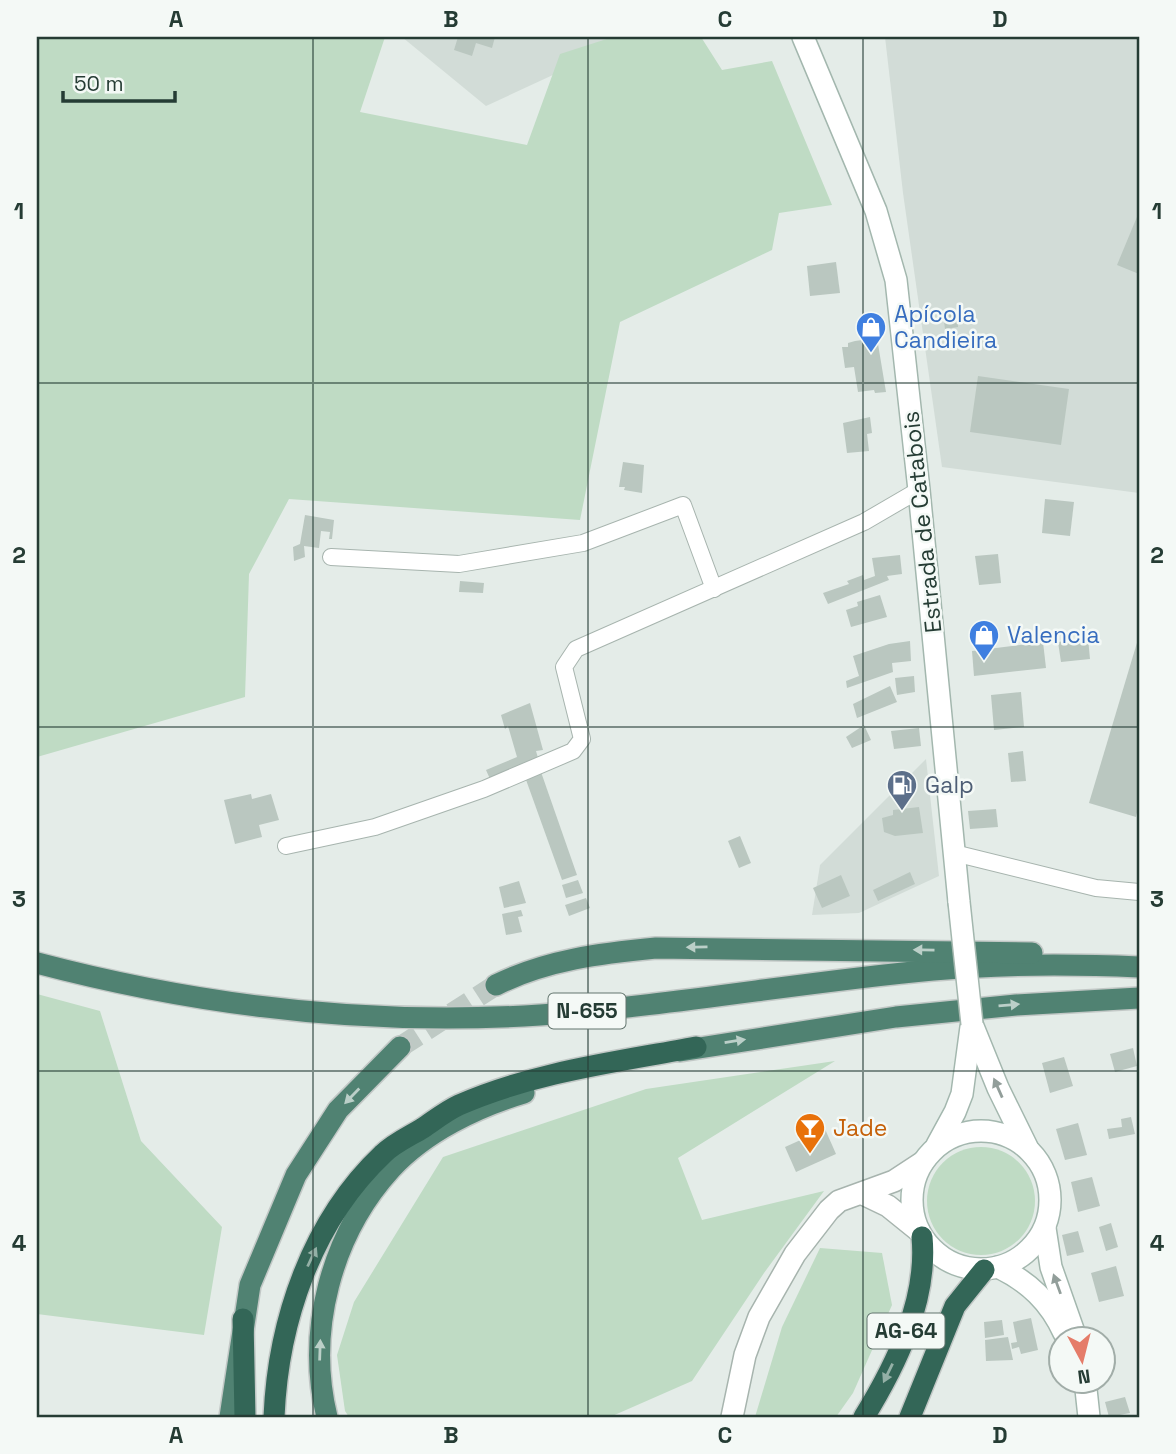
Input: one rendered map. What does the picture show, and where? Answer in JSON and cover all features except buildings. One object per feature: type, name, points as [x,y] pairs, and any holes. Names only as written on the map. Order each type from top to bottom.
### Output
[{"type":"highway","points":[[496,985],[517,974],[596,954],[656,948],[986,951],[1139,958]]},
{"type":"highway","name":"N-655","points":[[37,963],[142,987],[267,1007],[366,1016],[451,1018],[595,1011],[935,970],[1026,965],[1139,967]]},
{"type":"highway","points":[[274,1417],[275,1383],[282,1342],[294,1300],[309,1261],[330,1221],[384,1152],[457,1106],[548,1075],[696,1047],[896,1017],[1016,1004],[1139,998]]},
{"type":"highway","points":[[230,1417],[250,1285],[296,1175],[338,1110],[400,1046]]},
{"type":"highway","points":[[327,1417],[322,1394],[319,1346],[323,1309],[330,1280],[354,1223],[392,1168],[422,1142],[500,1100],[696,1047]]},
{"type":"highway","name":"AG-64","points":[[864,1417],[896,1355],[911,1317],[923,1275],[920,1234]]},
{"type":"highway","name":"AG-64","points":[[910,1417],[955,1306],[962,1294],[991,1268]]},
{"type":"highway","points":[[243,1319],[246,1417]]},
{"type":"main road","name":"Estrada de Catabois","points":[[803,37],[888,245],[900,309],[972,1024]]},
{"type":"main road","points":[[863,1194],[888,1206],[949,1262],[966,1268],[991,1268],[1019,1259],[1035,1244],[1045,1228],[1049,1213],[1050,1194],[1046,1176],[1028,1149],[998,1088],[972,1024]]},
{"type":"main road","points":[[920,1234],[913,1214],[915,1178],[956,1112],[962,1094],[972,1024]]},
{"type":"main road","points":[[732,1417],[745,1355],[759,1317],[795,1254],[829,1210],[839,1202],[894,1181],[953,1137],[972,1132],[992,1132],[1011,1138],[1028,1149]]},
{"type":"main road","points":[[1045,1228],[1051,1267],[1071,1324]]},
{"type":"main road","points":[[991,1268],[1029,1285],[1053,1312],[1059,1324]]},
{"type":"main road","points":[[1085,1394],[1089,1413]]},
{"type":"street","points":[[286,846],[375,827],[484,789],[573,751],[582,739],[564,667],[576,649],[864,522],[919,490]]},
{"type":"street","points":[[331,557],[459,564],[583,543],[684,505],[714,589]]},
{"type":"street","points":[[954,853],[1096,888],[1139,892]]},
{"type":"shaded area","points":[[402,37],[635,37],[486,106]]},
{"type":"shaded area","points":[[885,37],[1139,37],[1139,493],[942,467],[903,193]]},
{"type":"shaded area","name":"Galp","points":[[926,759],[939,876],[859,913],[812,915],[820,865]]},
{"type":"green space","points":[[37,37],[385,37],[360,112],[527,145],[560,54],[613,37],[701,37],[722,70],[772,61],[832,205],[779,213],[772,250],[620,322],[580,520],[289,499],[249,574],[245,697],[37,757]]},
{"type":"green space","points":[[37,994],[100,1011],[141,1141],[222,1227],[204,1335],[37,1314]]},
{"type":"green space","points":[[835,1061],[678,1158],[702,1220],[824,1191],[764,1273],[692,1381],[610,1417],[349,1417],[345,1411],[337,1355],[354,1302],[443,1157],[646,1089]]},
{"type":"green space","points":[[981,1147],[1002,1151],[1019,1163],[1031,1180],[1035,1201],[1031,1222],[1019,1239],[1002,1251],[981,1255],[960,1251],[943,1239],[931,1222],[927,1201],[931,1180],[943,1163],[960,1151]]},
{"type":"green space","points":[[820,1248],[882,1253],[892,1305],[853,1393],[836,1417],[755,1417],[782,1327]]},
{"type":"tunnel","points":[[400,1047],[496,985]]},
{"type":"place","name":"Apícola Candieira","points":[[871,354]]},
{"type":"place","name":"Valencia","points":[[984,662]]},
{"type":"place","name":"Galp","points":[[902,812]]},
{"type":"place","name":"Jade","points":[[810,1155]]}]
